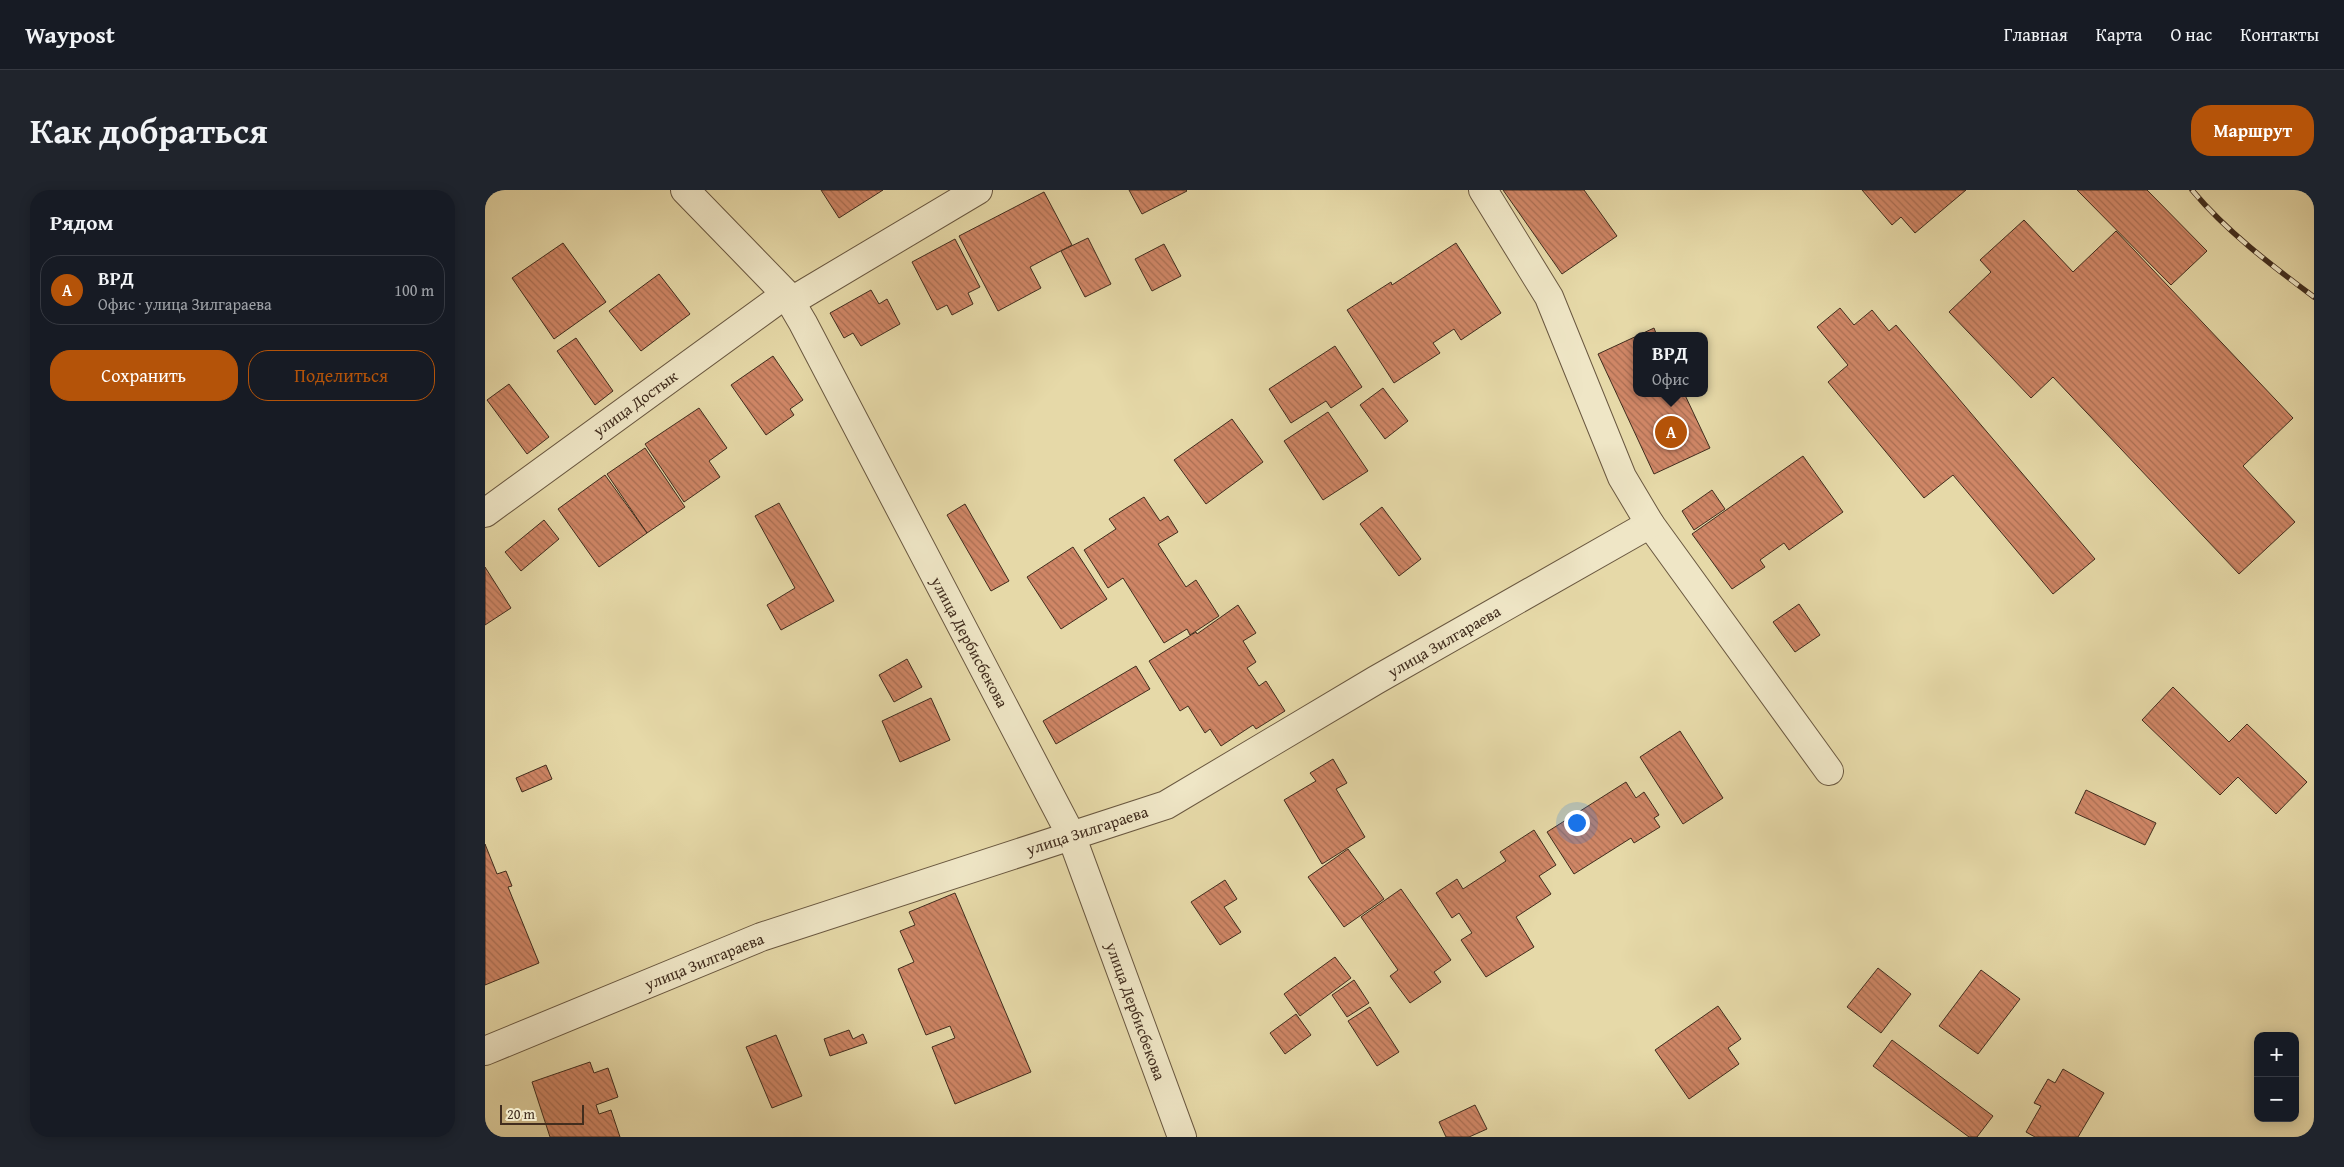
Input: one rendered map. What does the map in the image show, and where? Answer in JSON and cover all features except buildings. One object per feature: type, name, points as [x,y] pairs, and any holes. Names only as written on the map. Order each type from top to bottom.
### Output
[{"type":"street","name":"улица Дербисбекова","points":[[685,190],[788,298],[803,323],[1071,834],[1182,1137]]},
{"type":"street","name":"улица Достык","points":[[485,513],[788,298],[978,190]]},
{"type":"street","points":[[1483,190],[1549,297],[1622,477],[1650,524],[1829,771]]},
{"type":"street","name":"улица Зилгараева","points":[[485,1051],[761,937],[1071,834],[1166,805],[1376,680],[1650,524]]},
{"type":"railway","points":[[2192,190],[2219,220],[2265,260],[2314,297]]},
{"type":"place","name":"ВРД","points":[[1671,432]]}]
